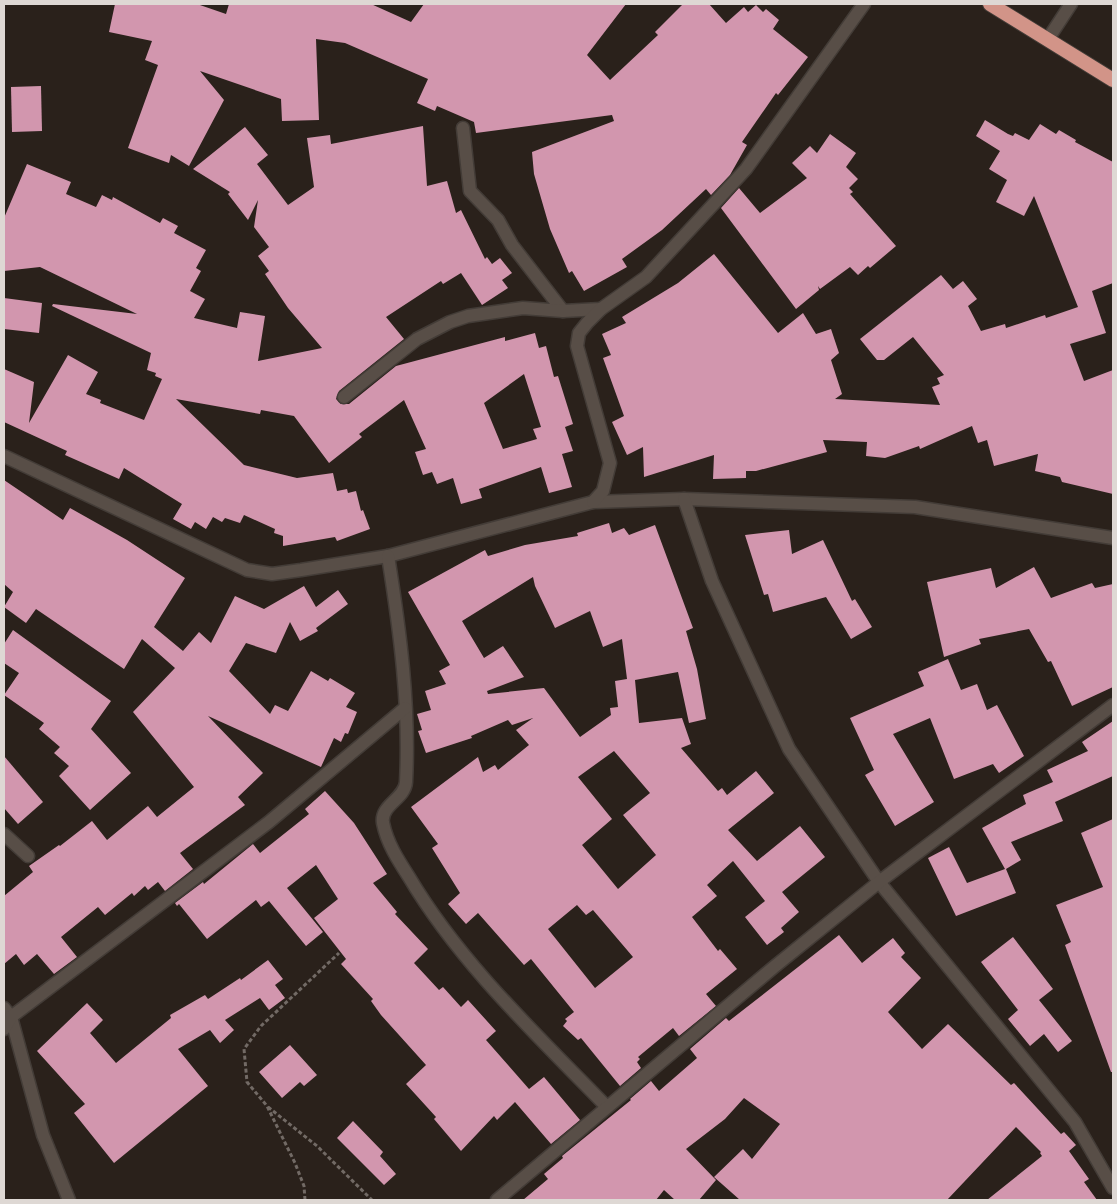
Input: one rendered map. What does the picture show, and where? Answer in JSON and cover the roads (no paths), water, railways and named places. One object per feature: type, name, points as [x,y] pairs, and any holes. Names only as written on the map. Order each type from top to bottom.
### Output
[{"type":"highway","points":[[990,4],[1113,80]]},
{"type":"street","points":[[593,502],[603,491],[610,463],[576,346],[580,333],[601,309],[646,277],[746,170],[864,4]]},
{"type":"street","points":[[1048,39],[1071,4]]},
{"type":"street","points":[[463,128],[470,191],[498,220],[512,245],[563,311]]},
{"type":"street","points":[[344,397],[417,339],[450,322],[468,316],[523,308],[563,311],[601,309]]},
{"type":"street","points":[[4,456],[247,570],[272,574],[388,556],[593,502],[684,499],[915,507],[1113,538]]},
{"type":"street","points":[[684,499],[712,581],[789,749],[879,882],[1075,1122],[1113,1188]]},
{"type":"street","points":[[388,556],[402,649],[405,708],[406,785],[397,798],[386,808],[382,821],[392,849],[416,891],[443,929],[536,1034],[606,1106]]},
{"type":"street","points":[[497,1200],[606,1106],[879,882],[1113,705]]},
{"type":"street","points":[[4,1029],[7,1012],[269,822],[405,708]]},
{"type":"street","points":[[4,834],[28,856]]},
{"type":"street","points":[[7,1012],[43,1135],[69,1200]]}]
